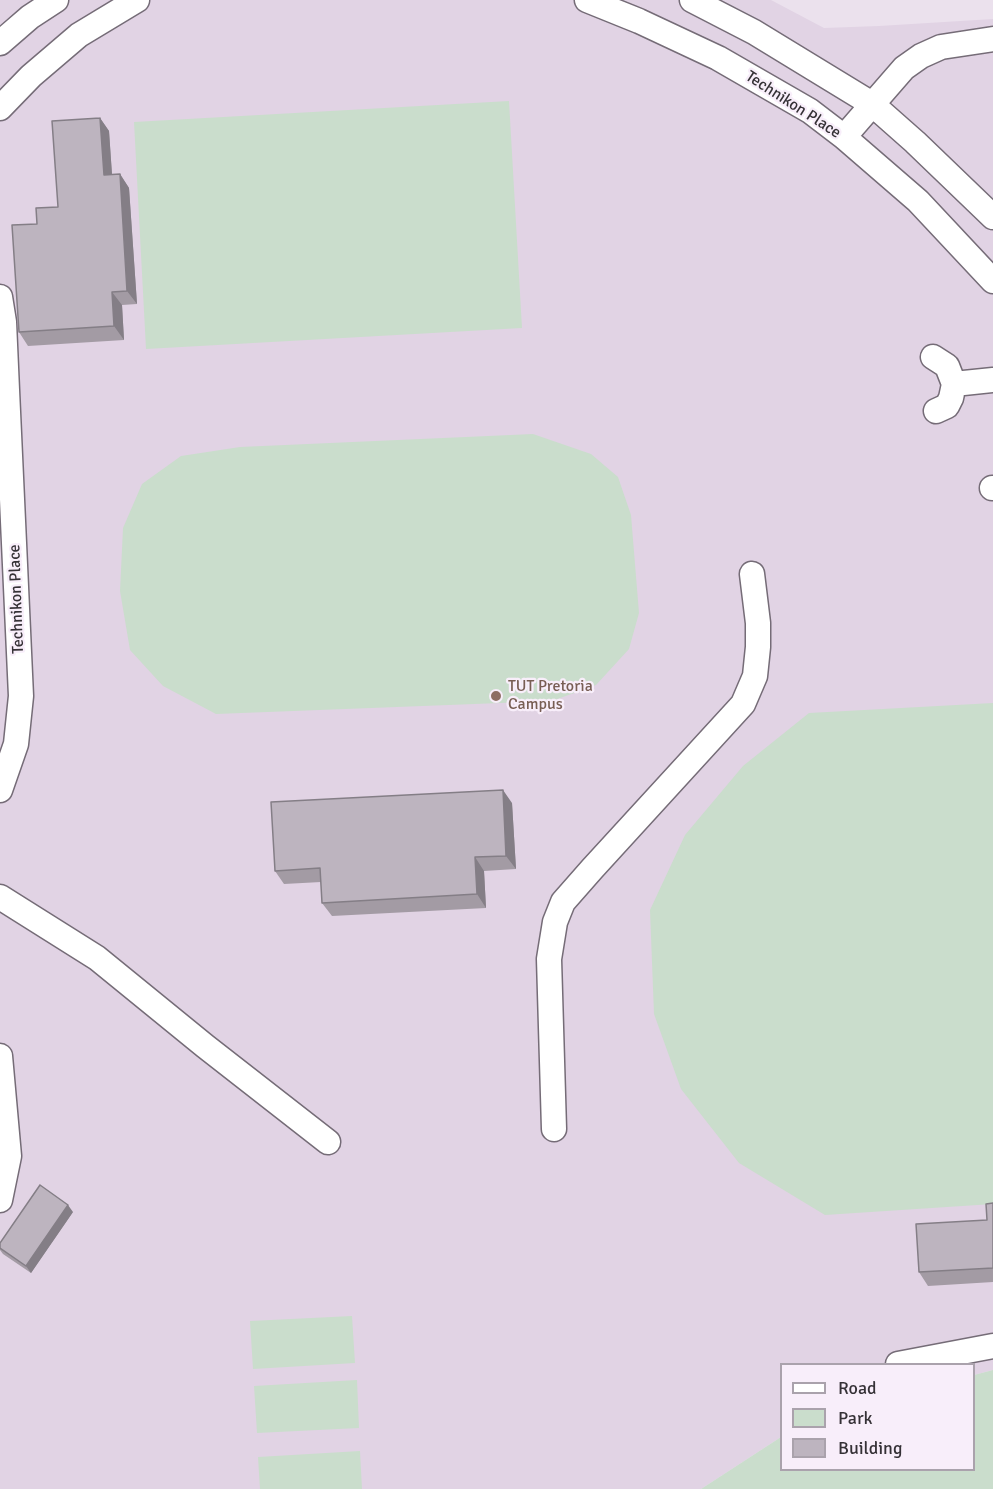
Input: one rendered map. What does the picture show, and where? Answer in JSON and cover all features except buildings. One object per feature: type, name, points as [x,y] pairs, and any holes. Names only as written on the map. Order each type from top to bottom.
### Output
[{"type":"street","points":[[0,43],[30,17],[56,0]]},
{"type":"street","points":[[0,108],[31,76],[79,35],[137,0]]},
{"type":"street","name":"Technikon Place","points":[[587,0],[639,21],[718,58],[810,111],[918,201],[993,281]]},
{"type":"street","points":[[692,0],[754,32],[872,105],[915,142],[993,217]]},
{"type":"street","points":[[0,20],[30,17]]},
{"type":"street","points":[[844,138],[904,68],[921,56],[941,46],[993,39]]},
{"type":"street","name":"Technikon Place","points":[[0,297],[4,322],[21,696],[16,744],[0,790]]},
{"type":"street","points":[[933,357],[947,366],[954,384],[947,406],[936,411]]},
{"type":"street","points":[[954,384],[993,381]]},
{"type":"street","points":[[554,1129],[549,959],[555,922],[563,902],[585,876],[743,704],[755,676],[758,647],[758,623],[752,574]]},
{"type":"street","points":[[0,897],[97,958],[328,1142]]},
{"type":"street","points":[[0,1056],[9,1156],[0,1200]]},
{"type":"street","points":[[908,1363],[993,1346]]},
{"type":"shaded area","name":"TUT Pretoria Campus","points":[[0,0],[771,0],[824,28],[993,19],[993,1370],[975,1375],[975,1363],[780,1363],[780,1438],[701,1489],[0,1489]]},
{"type":"green space","points":[[509,101],[522,328],[146,349],[134,122]]},
{"type":"green space","points":[[533,434],[591,454],[618,477],[631,515],[639,613],[629,649],[596,685],[552,701],[216,714],[163,686],[130,650],[120,591],[123,528],[142,484],[181,456],[240,447]]},
{"type":"green space","points":[[993,703],[993,1204],[825,1215],[739,1163],[681,1089],[654,1014],[650,910],[685,835],[743,766],[809,713]]},
{"type":"green space","points":[[352,1316],[355,1363],[253,1369],[250,1321]]},
{"type":"green space","points":[[993,1370],[993,1489],[701,1489],[780,1438],[780,1471],[975,1471],[975,1375]]},
{"type":"green space","points":[[357,1380],[359,1428],[257,1433],[254,1386]]},
{"type":"green space","points":[[360,1451],[362,1489],[260,1489],[258,1457]]},
{"type":"place","name":"TUT Pretoria Campus","points":[[496,696]]}]
